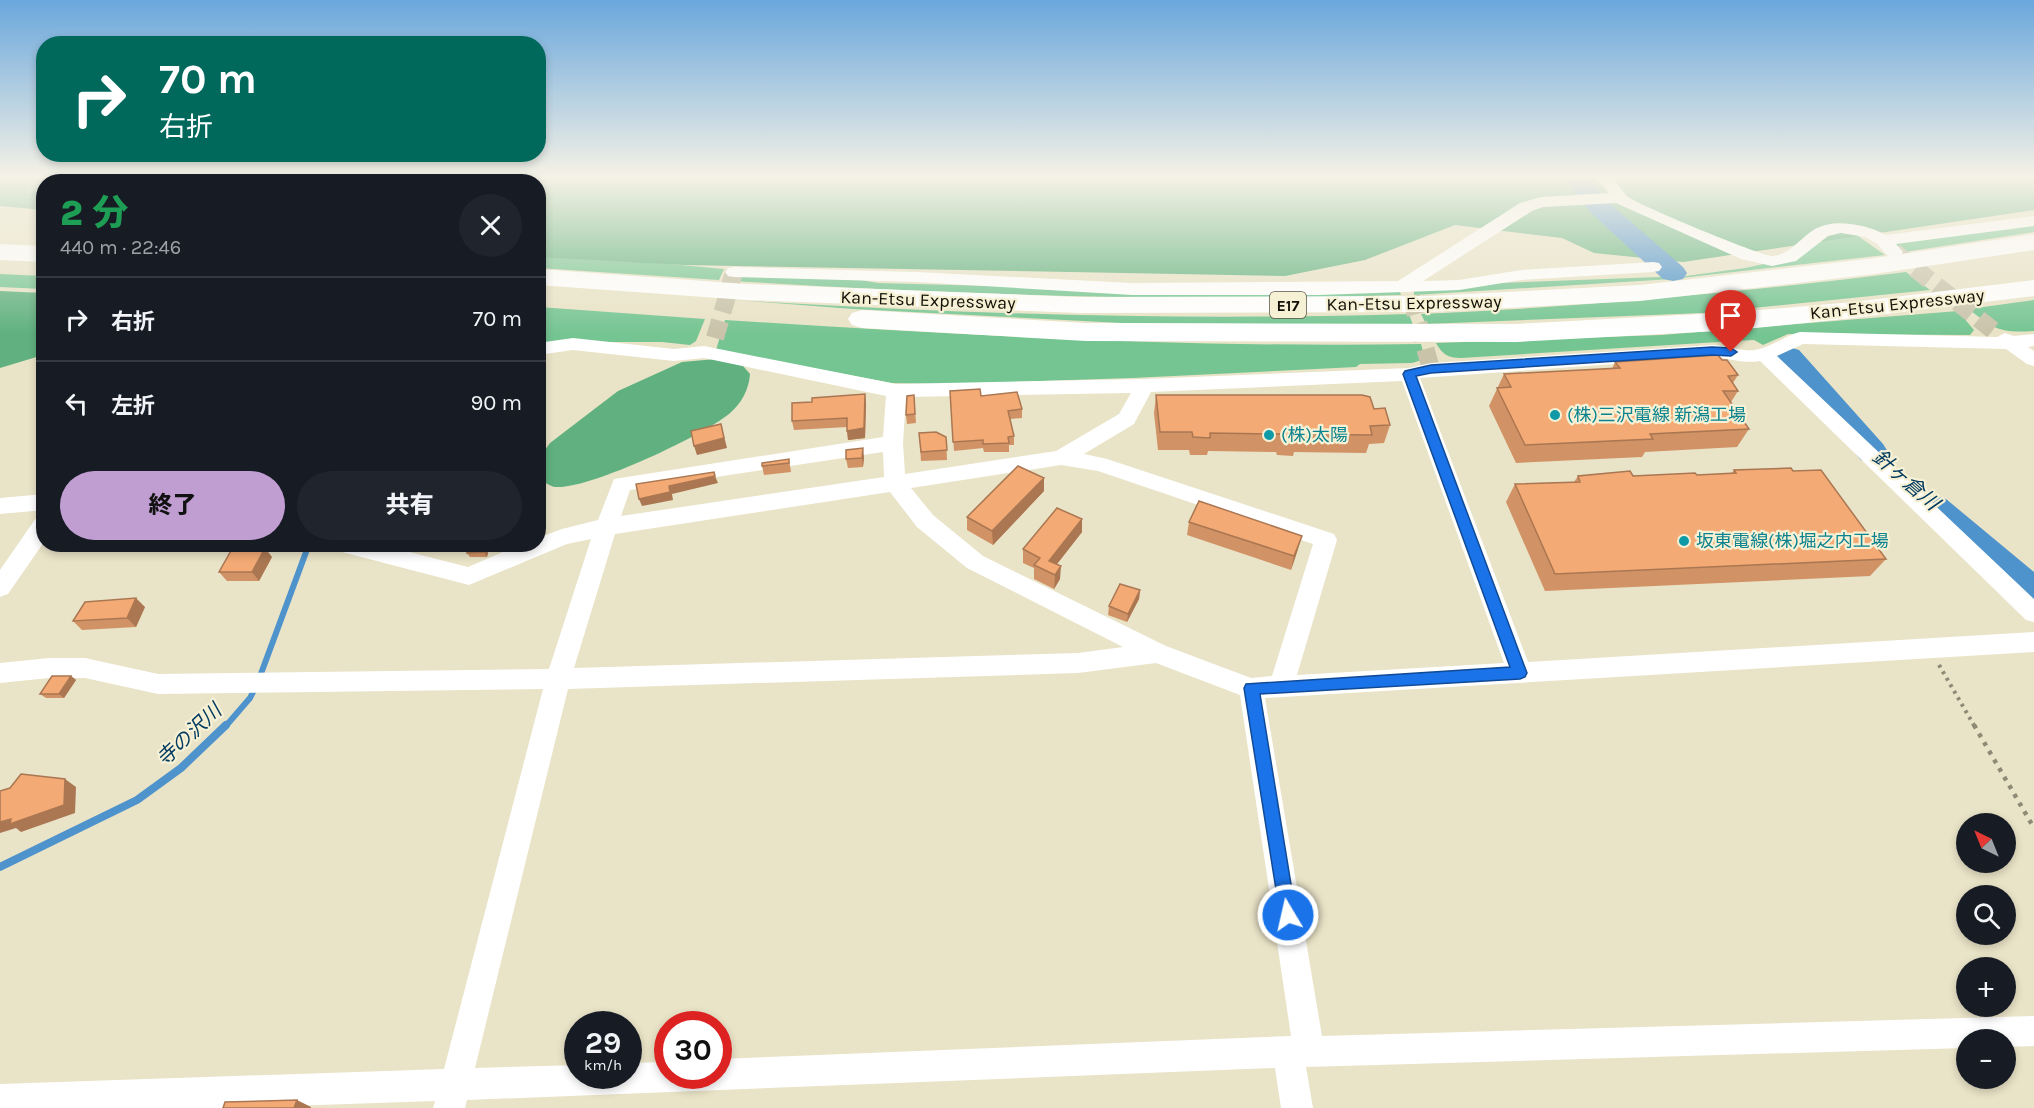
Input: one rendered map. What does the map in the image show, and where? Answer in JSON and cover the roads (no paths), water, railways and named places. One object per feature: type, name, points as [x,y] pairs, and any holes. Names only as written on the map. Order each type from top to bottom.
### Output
[{"type":"highway","points":[[0,236],[36,238]]},
{"type":"highway","name":"Kan-Etsu Expressway","points":[[546,278],[746,292],[1080,305],[1428,304],[1651,292],[1875,266],[2034,242]]},
{"type":"highway","points":[[0,252],[36,254]]},
{"type":"highway","name":"Kan-Etsu Expressway","points":[[546,297],[1031,330],[1452,334],[1517,333],[1736,321],[1853,310],[2034,288]]},
{"type":"street","points":[[1407,291],[1494,230]]},
{"type":"street","points":[[1687,230],[1747,255],[1772,261],[1790,257],[1822,232],[1833,230]]},
{"type":"street","points":[[1856,230],[1888,246],[1983,230]]},
{"type":"street","points":[[734,272],[917,278],[1132,289],[1407,291],[1521,275],[1653,267]]},
{"type":"street","points":[[546,348],[573,345],[663,354],[709,345],[896,391],[1144,386],[1409,374],[1431,369],[1712,351],[1731,352],[1745,357],[1764,354],[1800,338],[2002,337],[2034,339]]},
{"type":"street","points":[[2002,337],[2034,360]]},
{"type":"street","points":[[1764,354],[2034,613]]},
{"type":"street","points":[[1409,374],[1520,673]]},
{"type":"street","points":[[1060,458],[1127,419],[1144,386]]},
{"type":"street","points":[[896,391],[893,443],[895,483],[925,521],[975,562],[1157,653],[1221,679],[1251,688],[2034,642]]},
{"type":"street","points":[[452,1097],[558,679],[605,527],[622,484],[893,443]]},
{"type":"street","points":[[546,544],[562,537],[605,527],[1060,458],[1100,464],[1326,540],[1281,687]]},
{"type":"street","points":[[0,506],[36,503]]},
{"type":"street","points":[[0,588],[36,536]]},
{"type":"street","points":[[374,552],[469,576],[526,552]]},
{"type":"street","points":[[0,673],[50,668],[85,668],[158,684],[558,679],[1078,663],[1157,653]]},
{"type":"street","points":[[1251,688],[1298,1052],[1297,1108]]},
{"type":"street","points":[[732,1074],[1298,1052],[2034,1031]]},
{"type":"street","points":[[0,1100],[452,1097],[654,1080]]},
{"type":"waterway","name":"針ヶ倉川","points":[[1624,230],[1673,273]]},
{"type":"waterway","name":"針ヶ倉川","points":[[1789,357],[1872,452]]},
{"type":"waterway","name":"針ヶ倉川","points":[[1934,508],[2034,592]]},
{"type":"waterway","name":"寺の沢川","points":[[259,679],[306,552]]},
{"type":"waterway","name":"寺の沢川","points":[[225,727],[250,698],[255,688]]},
{"type":"waterway","name":"寺の沢川","points":[[0,867],[137,800],[181,768],[226,725]]},
{"type":"tunnel","points":[[1894,252],[1994,331]]},
{"type":"tunnel","points":[[715,338],[734,272]]},
{"type":"tunnel","points":[[1411,297],[1431,369]]},
{"type":"place","name":"(株)三沢電線 新潟工場","points":[[1555,415]]},
{"type":"place","name":"(株)太陽","points":[[1269,435]]},
{"type":"place","name":"坂東電線(株)堀之内工場","points":[[1684,541]]}]
